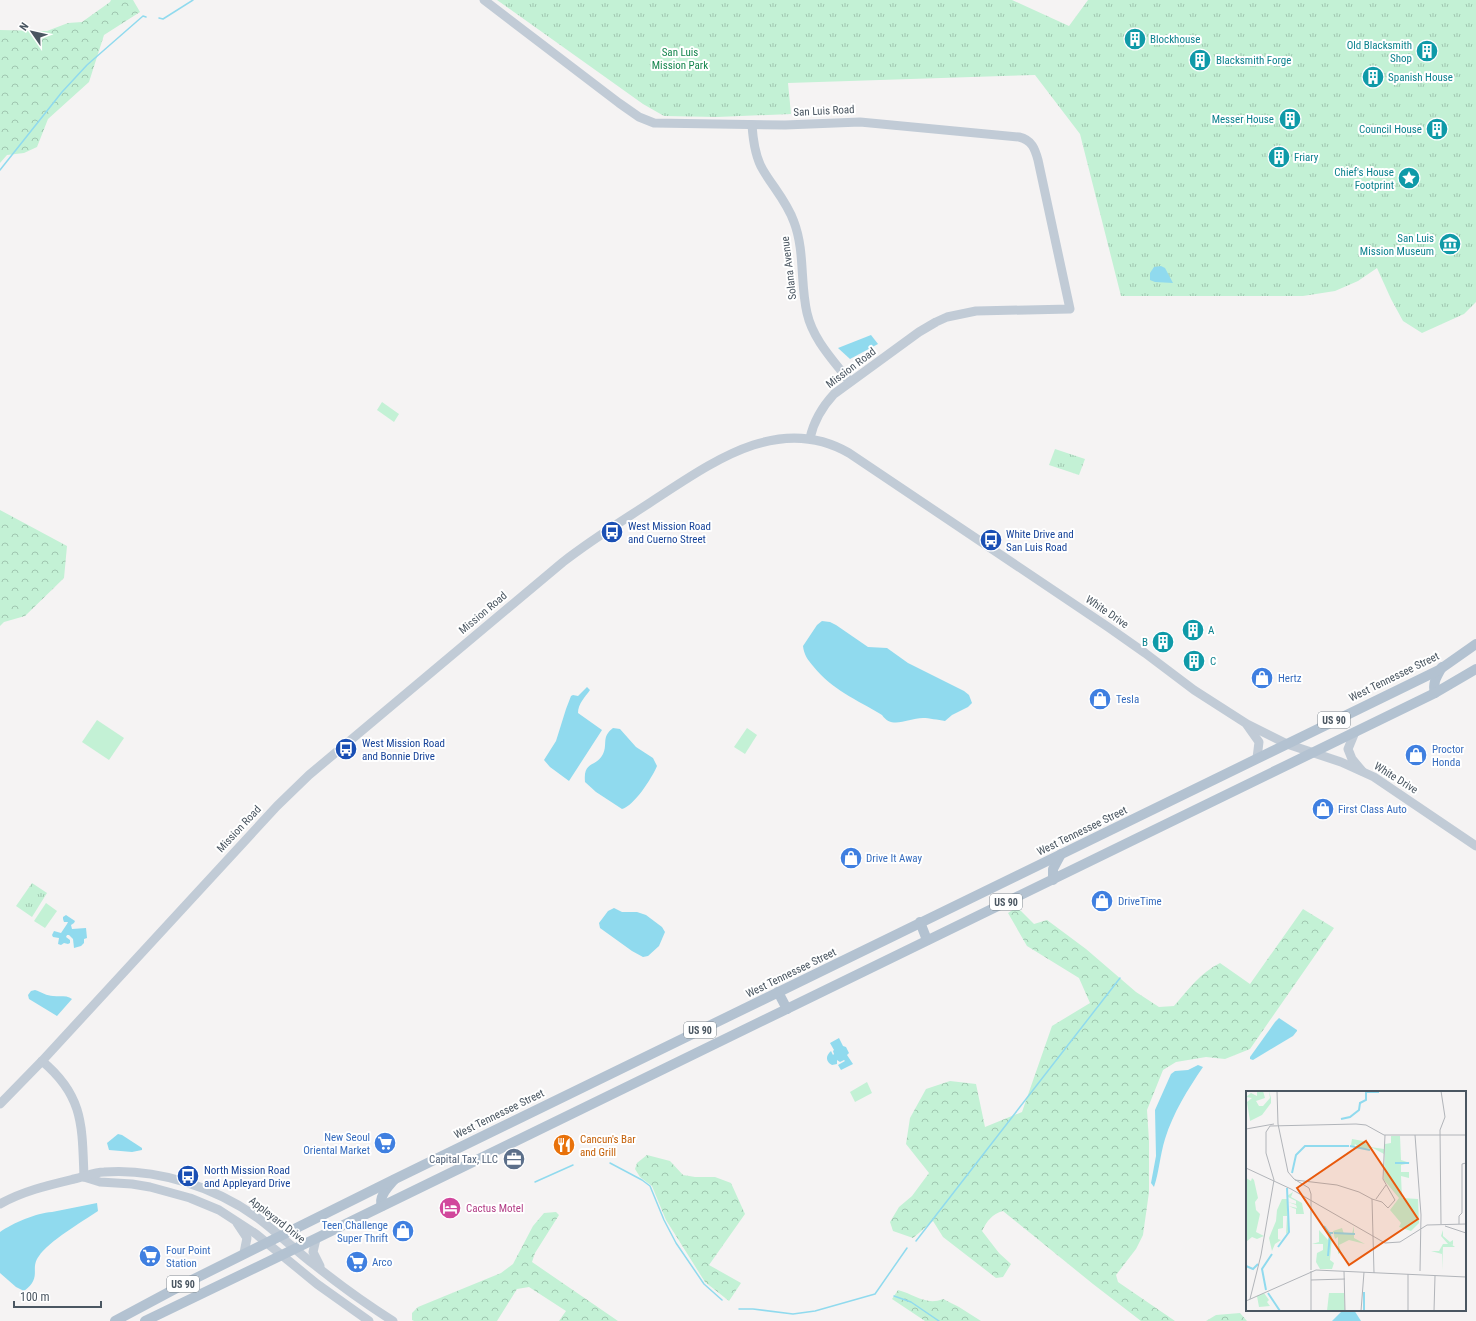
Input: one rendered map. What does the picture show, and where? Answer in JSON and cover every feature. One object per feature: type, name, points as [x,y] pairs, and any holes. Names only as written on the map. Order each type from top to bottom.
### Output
[{"type":"main road","name":"West Tennessee Street","points":[[115,1321],[280,1235],[1442,667],[1476,644]]},
{"type":"main road","points":[[1436,693],[1434,687],[1435,681],[1442,667]]},
{"type":"main road","name":"US 90","points":[[145,1321],[1436,693],[1476,669]]},
{"type":"main road","points":[[1053,880],[1053,869],[1061,854]]},
{"type":"main road","points":[[920,922],[927,940]]},
{"type":"main road","points":[[778,992],[787,1009]]},
{"type":"main road","points":[[570,1093],[579,1109]]},
{"type":"main road","points":[[382,1206],[381,1197],[395,1179]]},
{"type":"main road","points":[[172,1308],[186,1291],[186,1283]]},
{"type":"street","name":"San Luis Road","points":[[484,0],[619,103],[647,121],[659,124],[752,125],[860,122],[1025,138],[1035,150],[1070,309]]},
{"type":"street","name":"Solana Avenue","points":[[752,125],[756,152],[760,164],[783,199],[795,223],[800,249],[804,300],[807,315],[815,335],[850,382]]},
{"type":"street","name":"Mission Road","points":[[0,1104],[42,1061],[273,810],[308,775],[563,562],[596,538],[675,486],[738,450],[774,439],[810,438],[813,427],[824,406],[834,394],[919,332],[936,322],[947,317],[976,311],[1070,309]]},
{"type":"street","name":"White Drive","points":[[810,438],[842,449],[864,462],[1108,627],[1192,688],[1247,724],[1287,744],[1340,762],[1374,776],[1476,846]]},
{"type":"street","points":[[1247,724],[1259,742],[1257,758]]},
{"type":"street","points":[[1355,732],[1348,749],[1352,759],[1363,772]]},
{"type":"street","points":[[42,1061],[55,1071],[65,1083],[78,1109],[82,1128],[84,1177]]},
{"type":"street","name":"Appleyard Drive","points":[[84,1177],[102,1172],[144,1173],[184,1182],[211,1192],[240,1206],[257,1217],[326,1274],[392,1321]]},
{"type":"street","points":[[0,1204],[22,1193],[84,1177],[100,1182],[132,1184],[169,1192],[205,1204],[234,1219],[267,1242],[326,1291],[369,1321]]},
{"type":"street","points":[[234,1219],[247,1238],[244,1253]]},
{"type":"street","points":[[316,1239],[313,1248],[313,1255],[326,1274]]},
{"type":"green space","points":[[111,0],[133,0],[140,12],[104,35],[89,82],[48,119],[37,147],[24,153],[7,155],[0,163],[0,30],[47,31],[68,23],[82,22]]},
{"type":"green space","name":"San Luis Mission Park","points":[[497,0],[1012,0],[1069,26],[1088,0],[1476,0],[1476,302],[1464,314],[1422,333],[1403,321],[1377,268],[1358,281],[1335,291],[1303,296],[1121,296],[1080,134],[1035,75],[788,83],[791,114],[717,117],[664,116],[643,104]]},
{"type":"green space","points":[[382,402],[399,414],[394,422],[377,410]]},
{"type":"green space","points":[[1055,449],[1085,459],[1079,475],[1049,465]]},
{"type":"green space","points":[[0,510],[67,546],[64,578],[25,616],[4,622],[0,626]]},
{"type":"green space","points":[[97,720],[124,738],[109,760],[82,742]]},
{"type":"green space","points":[[747,728],[757,735],[745,754],[734,747]]},
{"type":"green space","points":[[32,883],[47,893],[32,917],[16,906]]},
{"type":"green space","points":[[46,903],[57,911],[45,928],[34,921]]},
{"type":"green space","points":[[1017,907],[1034,924],[1047,920],[1086,949],[1136,992],[1159,1007],[1174,1006],[1200,977],[1220,963],[1250,984],[1303,909],[1334,928],[1250,1049],[1225,1059],[1206,1057],[1176,1062],[1163,1070],[1147,1110],[1149,1141],[1149,1192],[1143,1235],[1136,1249],[1116,1275],[1118,1282],[1175,1321],[1141,1321],[1003,1211],[990,1218],[982,1231],[999,1253],[1011,1264],[1003,1277],[996,1278],[943,1237],[933,1221],[913,1238],[893,1231],[890,1222],[899,1207],[912,1196],[929,1173],[906,1144],[910,1118],[926,1089],[950,1081],[976,1084],[985,1127],[1022,1112],[1052,1026],[1090,1003],[1079,978],[1027,946],[1008,913]]},
{"type":"green space","points":[[867,1082],[872,1093],[855,1102],[850,1092]]},
{"type":"green space","points":[[647,1155],[670,1161],[683,1175],[695,1177],[715,1177],[731,1183],[745,1214],[709,1265],[741,1283],[729,1301],[705,1282],[666,1220],[652,1186],[640,1177],[635,1169],[637,1163]]},
{"type":"green space","points":[[556,1212],[559,1215],[535,1253],[532,1262],[618,1321],[559,1321],[566,1311],[529,1287],[517,1289],[497,1321],[412,1320],[412,1313],[418,1307],[501,1273],[513,1264],[533,1226],[544,1213]]},
{"type":"green space","points":[[898,1290],[920,1299],[937,1301],[943,1299],[981,1321],[925,1321],[892,1299]]},
{"type":"green space","points":[[1240,1313],[1247,1321],[1206,1321],[1216,1315]]},
{"type":"water","points":[[1161,266],[1165,268],[1173,283],[1155,282],[1150,280],[1150,273],[1154,267]]},
{"type":"water","points":[[871,335],[878,344],[850,359],[838,348]]},
{"type":"water","points":[[822,621],[830,622],[836,625],[868,647],[887,648],[908,663],[964,691],[969,695],[972,703],[945,721],[917,718],[895,723],[891,722],[828,682],[808,659],[804,652],[803,646],[817,625]]},
{"type":"water","points":[[587,687],[590,690],[580,704],[578,713],[602,730],[569,781],[550,767],[544,760],[556,741],[571,696],[578,696]]},
{"type":"water","points":[[613,728],[620,729],[636,747],[653,758],[657,766],[647,784],[637,797],[627,807],[622,809],[596,792],[585,782],[586,770],[603,754],[607,734]]},
{"type":"water","points":[[614,908],[622,912],[637,912],[646,915],[662,927],[665,932],[659,946],[648,956],[643,957],[600,928],[599,923],[608,911]]},
{"type":"water","points":[[66,915],[75,921],[71,925],[72,929],[86,928],[87,938],[84,939],[84,943],[81,946],[74,948],[73,939],[69,935],[66,937],[70,940],[70,943],[64,943],[61,945],[58,944],[59,938],[53,937],[52,935],[54,931],[61,933],[68,922],[64,922],[63,919]]},
{"type":"water","points":[[35,990],[48,995],[72,999],[57,1016],[29,999],[28,995],[31,991]]},
{"type":"water","points":[[1279,1018],[1297,1031],[1293,1036],[1253,1060],[1250,1059],[1250,1057]]},
{"type":"water","points":[[839,1038],[843,1046],[846,1047],[849,1053],[847,1055],[853,1064],[841,1070],[838,1065],[845,1061],[844,1060],[840,1062],[837,1060],[837,1064],[832,1065],[827,1059],[831,1051],[833,1055],[834,1054],[834,1050],[830,1043]]},
{"type":"water","points":[[1198,1065],[1203,1067],[1181,1102],[1168,1129],[1154,1187],[1151,1183],[1156,1156],[1155,1110],[1171,1074],[1175,1071],[1188,1070]]},
{"type":"water","points":[[118,1134],[142,1148],[142,1150],[132,1152],[109,1150],[107,1143]]},
{"type":"water","points":[[97,1203],[98,1211],[50,1244],[39,1256],[35,1265],[33,1281],[24,1291],[16,1287],[0,1273],[0,1232],[11,1225],[32,1216]]},
{"type":"water","points":[[1342,1311],[1355,1311],[1361,1321],[1332,1321]]},
{"type":"waterway","points":[[159,18],[163,19],[193,0]]},
{"type":"waterway","points":[[0,170],[62,92],[87,65],[143,16],[146,17]]},
{"type":"waterway","points":[[916,1241],[1120,978]]},
{"type":"waterway","points":[[610,1163],[642,1180],[650,1186],[664,1220],[676,1243],[704,1284],[722,1300]]},
{"type":"waterway","points":[[535,1182],[573,1165]]},
{"type":"waterway","points":[[739,1309],[753,1309],[793,1314],[815,1311],[875,1294],[907,1248]]},
{"type":"waterway","points":[[894,1296],[911,1302],[939,1321]]},
{"type":"place","name":"Blockhouse","points":[[1135,39]]},
{"type":"place","name":"Old Blacksmith Shop","points":[[1427,51]]},
{"type":"place","name":"Blacksmith Forge","points":[[1200,60]]},
{"type":"place","name":"Spanish House","points":[[1373,77]]},
{"type":"place","name":"Messer House","points":[[1290,119]]},
{"type":"place","name":"Council House","points":[[1437,129]]},
{"type":"place","name":"Friary","points":[[1279,157]]},
{"type":"place","name":"Chief's House Footprint","points":[[1409,178]]},
{"type":"place","name":"San Luis Mission Museum","points":[[1450,244]]},
{"type":"place","name":"West Mission Road and Cuerno Street","points":[[612,532]]},
{"type":"place","name":"White Drive and San Luis Road","points":[[991,540]]},
{"type":"place","name":"A","points":[[1193,630]]},
{"type":"place","name":"B","points":[[1163,642]]},
{"type":"place","name":"C","points":[[1194,661]]},
{"type":"place","name":"Hertz","points":[[1262,678]]},
{"type":"place","name":"Tesla","points":[[1100,699]]},
{"type":"place","name":"West Mission Road and Bonnie Drive","points":[[346,749]]},
{"type":"place","name":"Proctor Honda","points":[[1416,755]]},
{"type":"place","name":"First Class Auto","points":[[1323,809]]},
{"type":"place","name":"Drive It Away","points":[[851,858]]},
{"type":"place","name":"DriveTime","points":[[1102,901]]},
{"type":"place","name":"New Seoul Oriental Market","points":[[385,1143]]},
{"type":"place","name":"Cancun's Bar and Grill","points":[[564,1145]]},
{"type":"place","name":"Capital Tax, LLC","points":[[514,1159]]},
{"type":"place","name":"North Mission Road and Appleyard Drive","points":[[188,1176]]},
{"type":"place","name":"Cactus Motel","points":[[450,1208]]},
{"type":"place","name":"Teen Challenge Super Thrift","points":[[403,1231]]},
{"type":"place","name":"Four Point Station","points":[[150,1256]]},
{"type":"place","name":"Arco","points":[[357,1262]]}]
